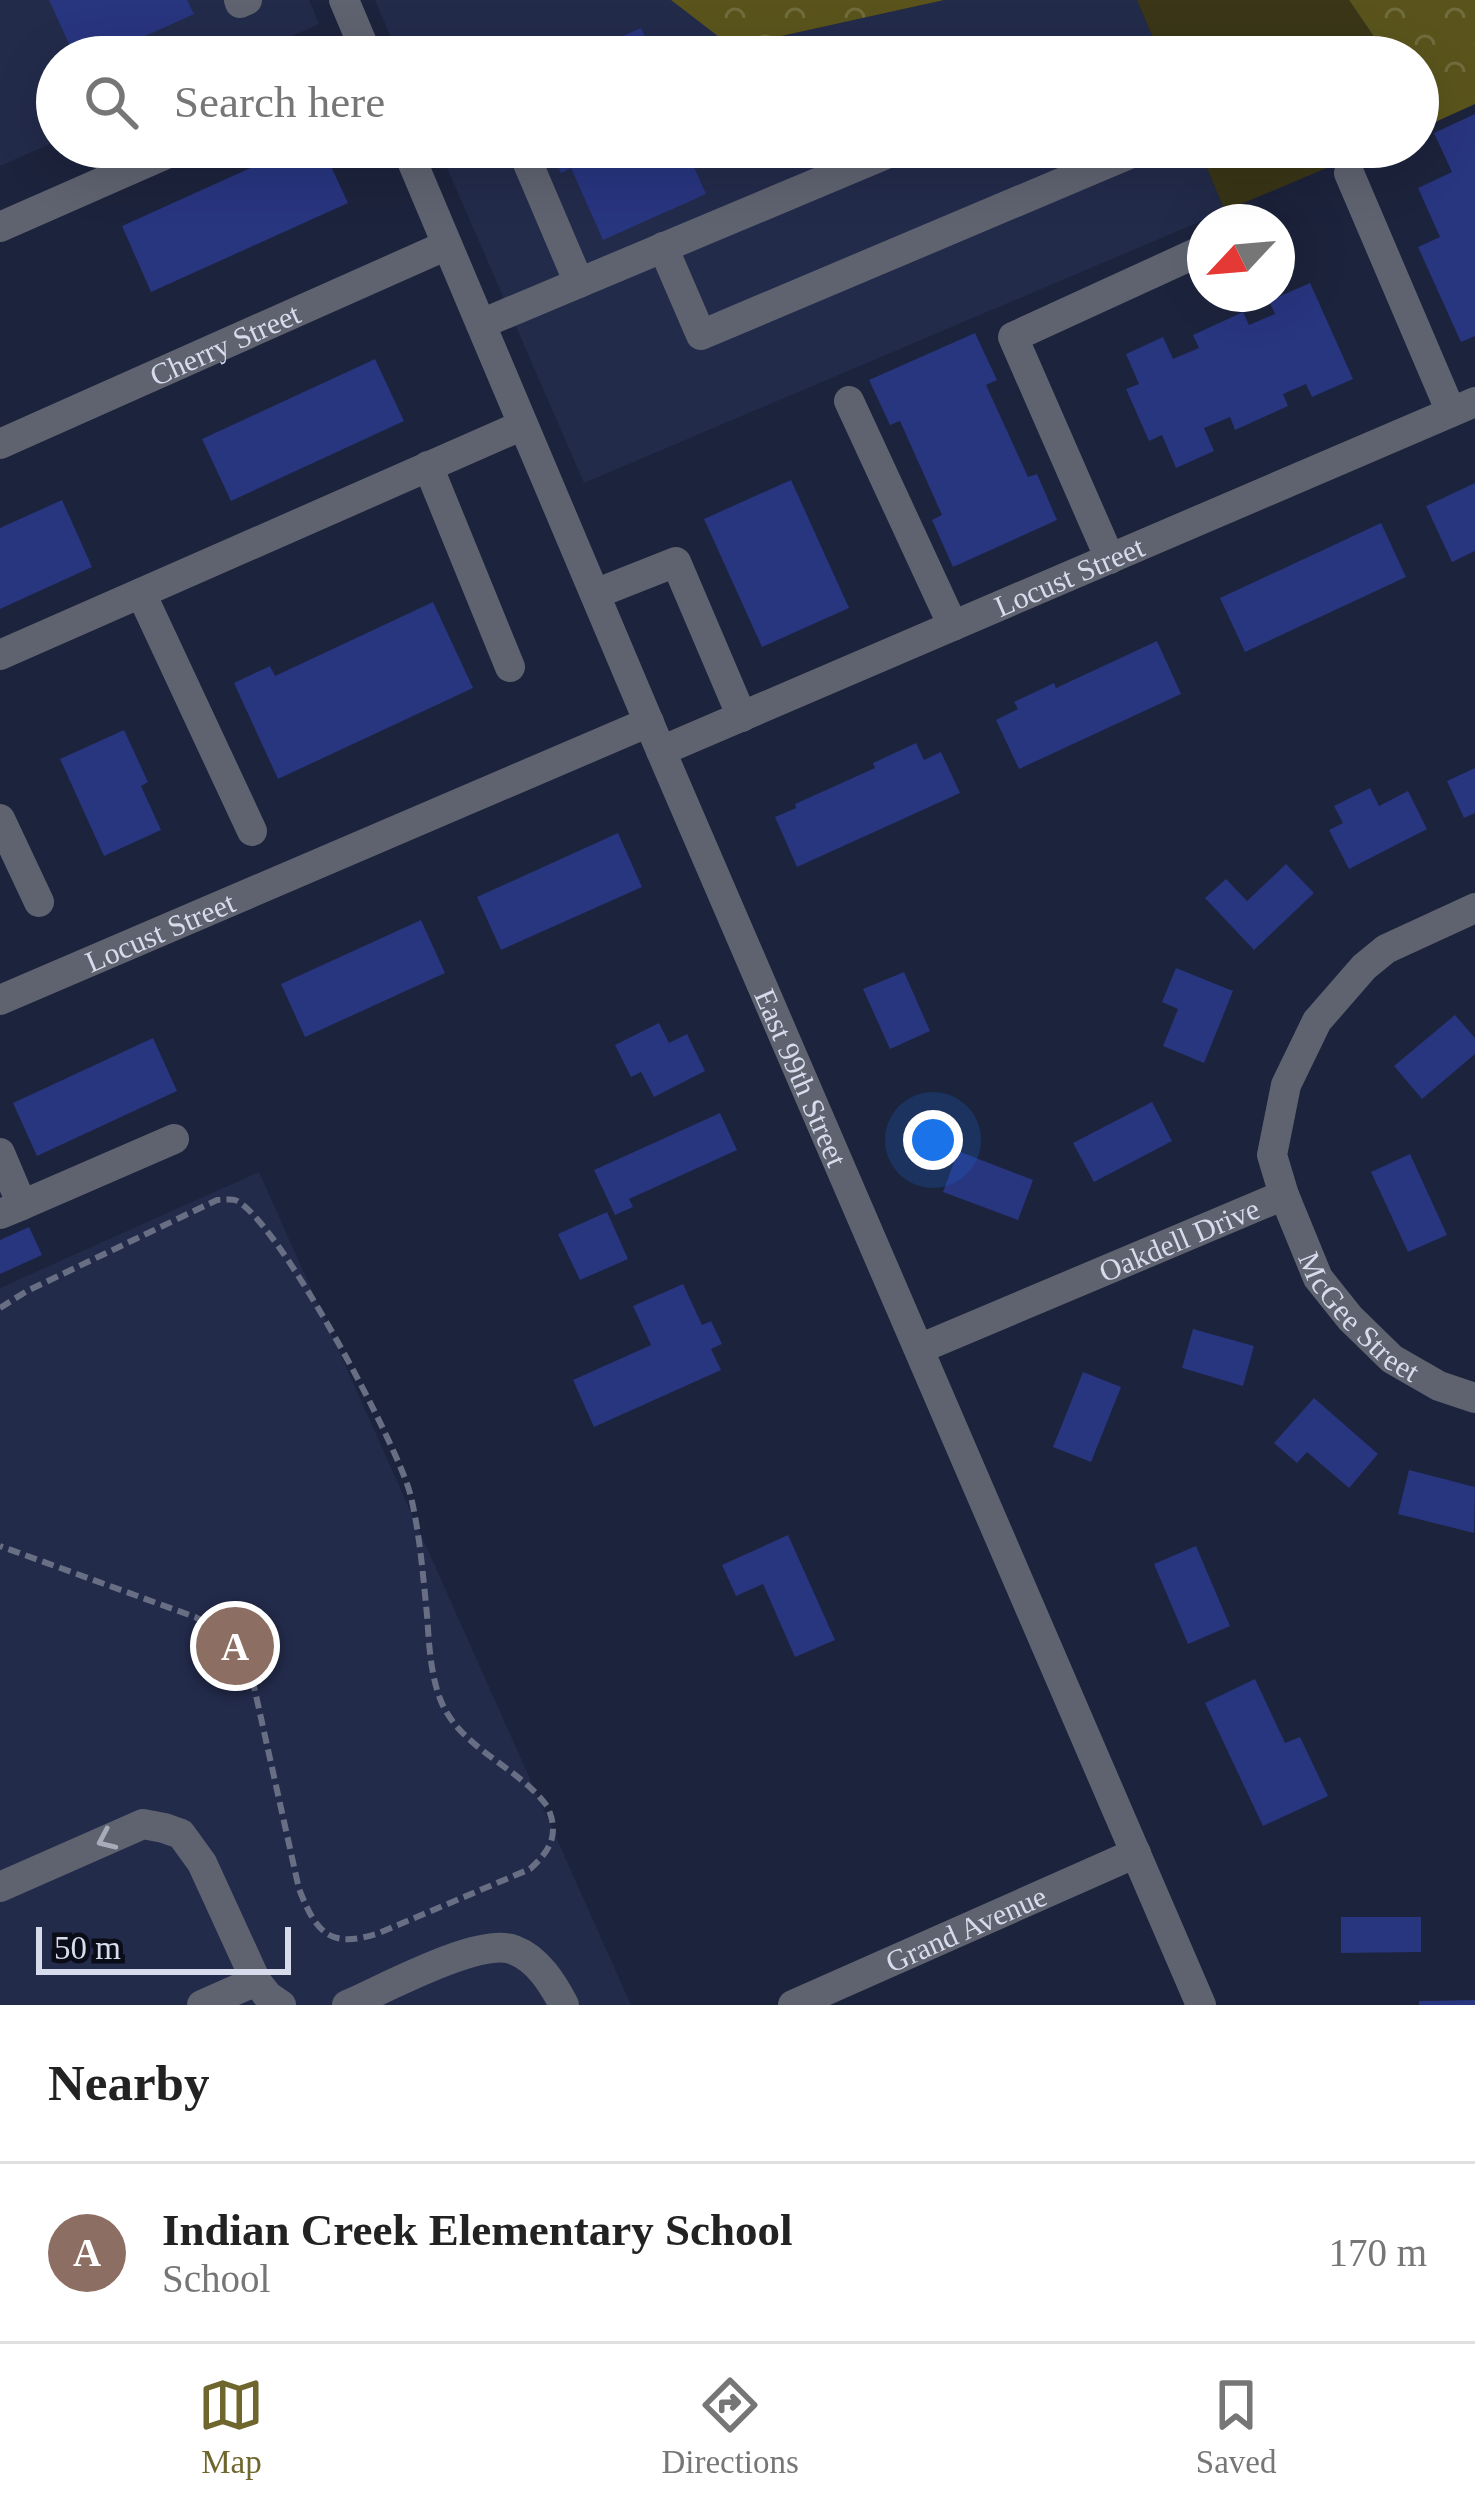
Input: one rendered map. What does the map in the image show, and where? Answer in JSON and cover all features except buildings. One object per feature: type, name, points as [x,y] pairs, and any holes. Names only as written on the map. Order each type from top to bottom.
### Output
[{"type":"street","points":[[344,0],[359,36]]},
{"type":"street","points":[[0,227],[134,168]]},
{"type":"street","name":"East 99th Street","points":[[415,168],[1201,2005]]},
{"type":"street","points":[[530,168],[579,283]]},
{"type":"street","points":[[481,324],[853,168]]},
{"type":"street","points":[[663,248],[701,335],[1095,168]]},
{"type":"street","points":[[1348,173],[1463,407]]},
{"type":"street","name":"Cherry Street","points":[[0,444],[447,245]]},
{"type":"street","points":[[1110,559],[1013,337],[1187,257]]},
{"type":"street","points":[[848,401],[953,626]]},
{"type":"street","name":"Locust Street","points":[[661,751],[1463,407]]},
{"type":"street","points":[[0,655],[523,424]]},
{"type":"street","points":[[428,466],[510,667]]},
{"type":"street","points":[[595,594],[676,562],[742,717]]},
{"type":"street","points":[[141,593],[252,831]]},
{"type":"street","name":"Locust Street","points":[[0,1000],[649,722]]},
{"type":"street","points":[[0,819],[39,902]]},
{"type":"street","name":"Oakdell Drive","points":[[919,1349],[1284,1195],[1272,1155],[1286,1085],[1317,1021],[1386,949],[1475,908]]},
{"type":"street","points":[[0,1153],[11,1209],[174,1138]]},
{"type":"street","name":"McGee Street","points":[[1284,1195],[1318,1278],[1350,1318],[1392,1359],[1439,1386],[1475,1398]]},
{"type":"street","points":[[0,1887],[143,1824],[181,1834],[202,1863],[256,1981],[281,2005]]},
{"type":"street","name":"Grand Avenue","points":[[793,2005],[1136,1853]]},
{"type":"street","points":[[347,2005],[490,1948],[512,1949],[530,1960],[550,1978],[564,2005]]},
{"type":"street","points":[[202,2005],[256,1981]]},
{"type":"path","points":[[0,1308],[217,1200],[233,1199],[256,1216],[312,1297],[390,1438],[410,1492],[440,1700],[457,1726],[548,1806],[553,1829],[546,1854],[530,1869],[380,1933],[355,1941],[323,1933],[311,1919],[299,1889],[249,1664],[231,1636],[194,1617],[0,1546]]},
{"type":"shaded area","points":[[0,0],[309,0],[319,24],[292,36],[36,36],[36,150],[0,166]]},
{"type":"shaded area","points":[[375,0],[671,0],[718,36],[390,36]]},
{"type":"shaded area","points":[[944,0],[1137,0],[1152,36],[782,36]]},
{"type":"shaded area","points":[[1137,0],[1349,0],[1374,36],[1152,36]]},
{"type":"shaded area","points":[[447,168],[1207,168],[1222,204],[1187,204],[1187,227],[584,483]]},
{"type":"shaded area","points":[[1207,168],[1326,168],[1242,204],[1222,204]]},
{"type":"shaded area","points":[[259,1172],[631,2005],[0,2005],[0,1288]]},
{"type":"green space","points":[[671,0],[944,0],[782,36],[718,36]]},
{"type":"green space","points":[[1349,0],[1475,0],[1475,104],[1439,120],[1439,36],[1374,36]]},
{"type":"place","name":"Indian Creek Elementary School","points":[[235,1646]]}]
